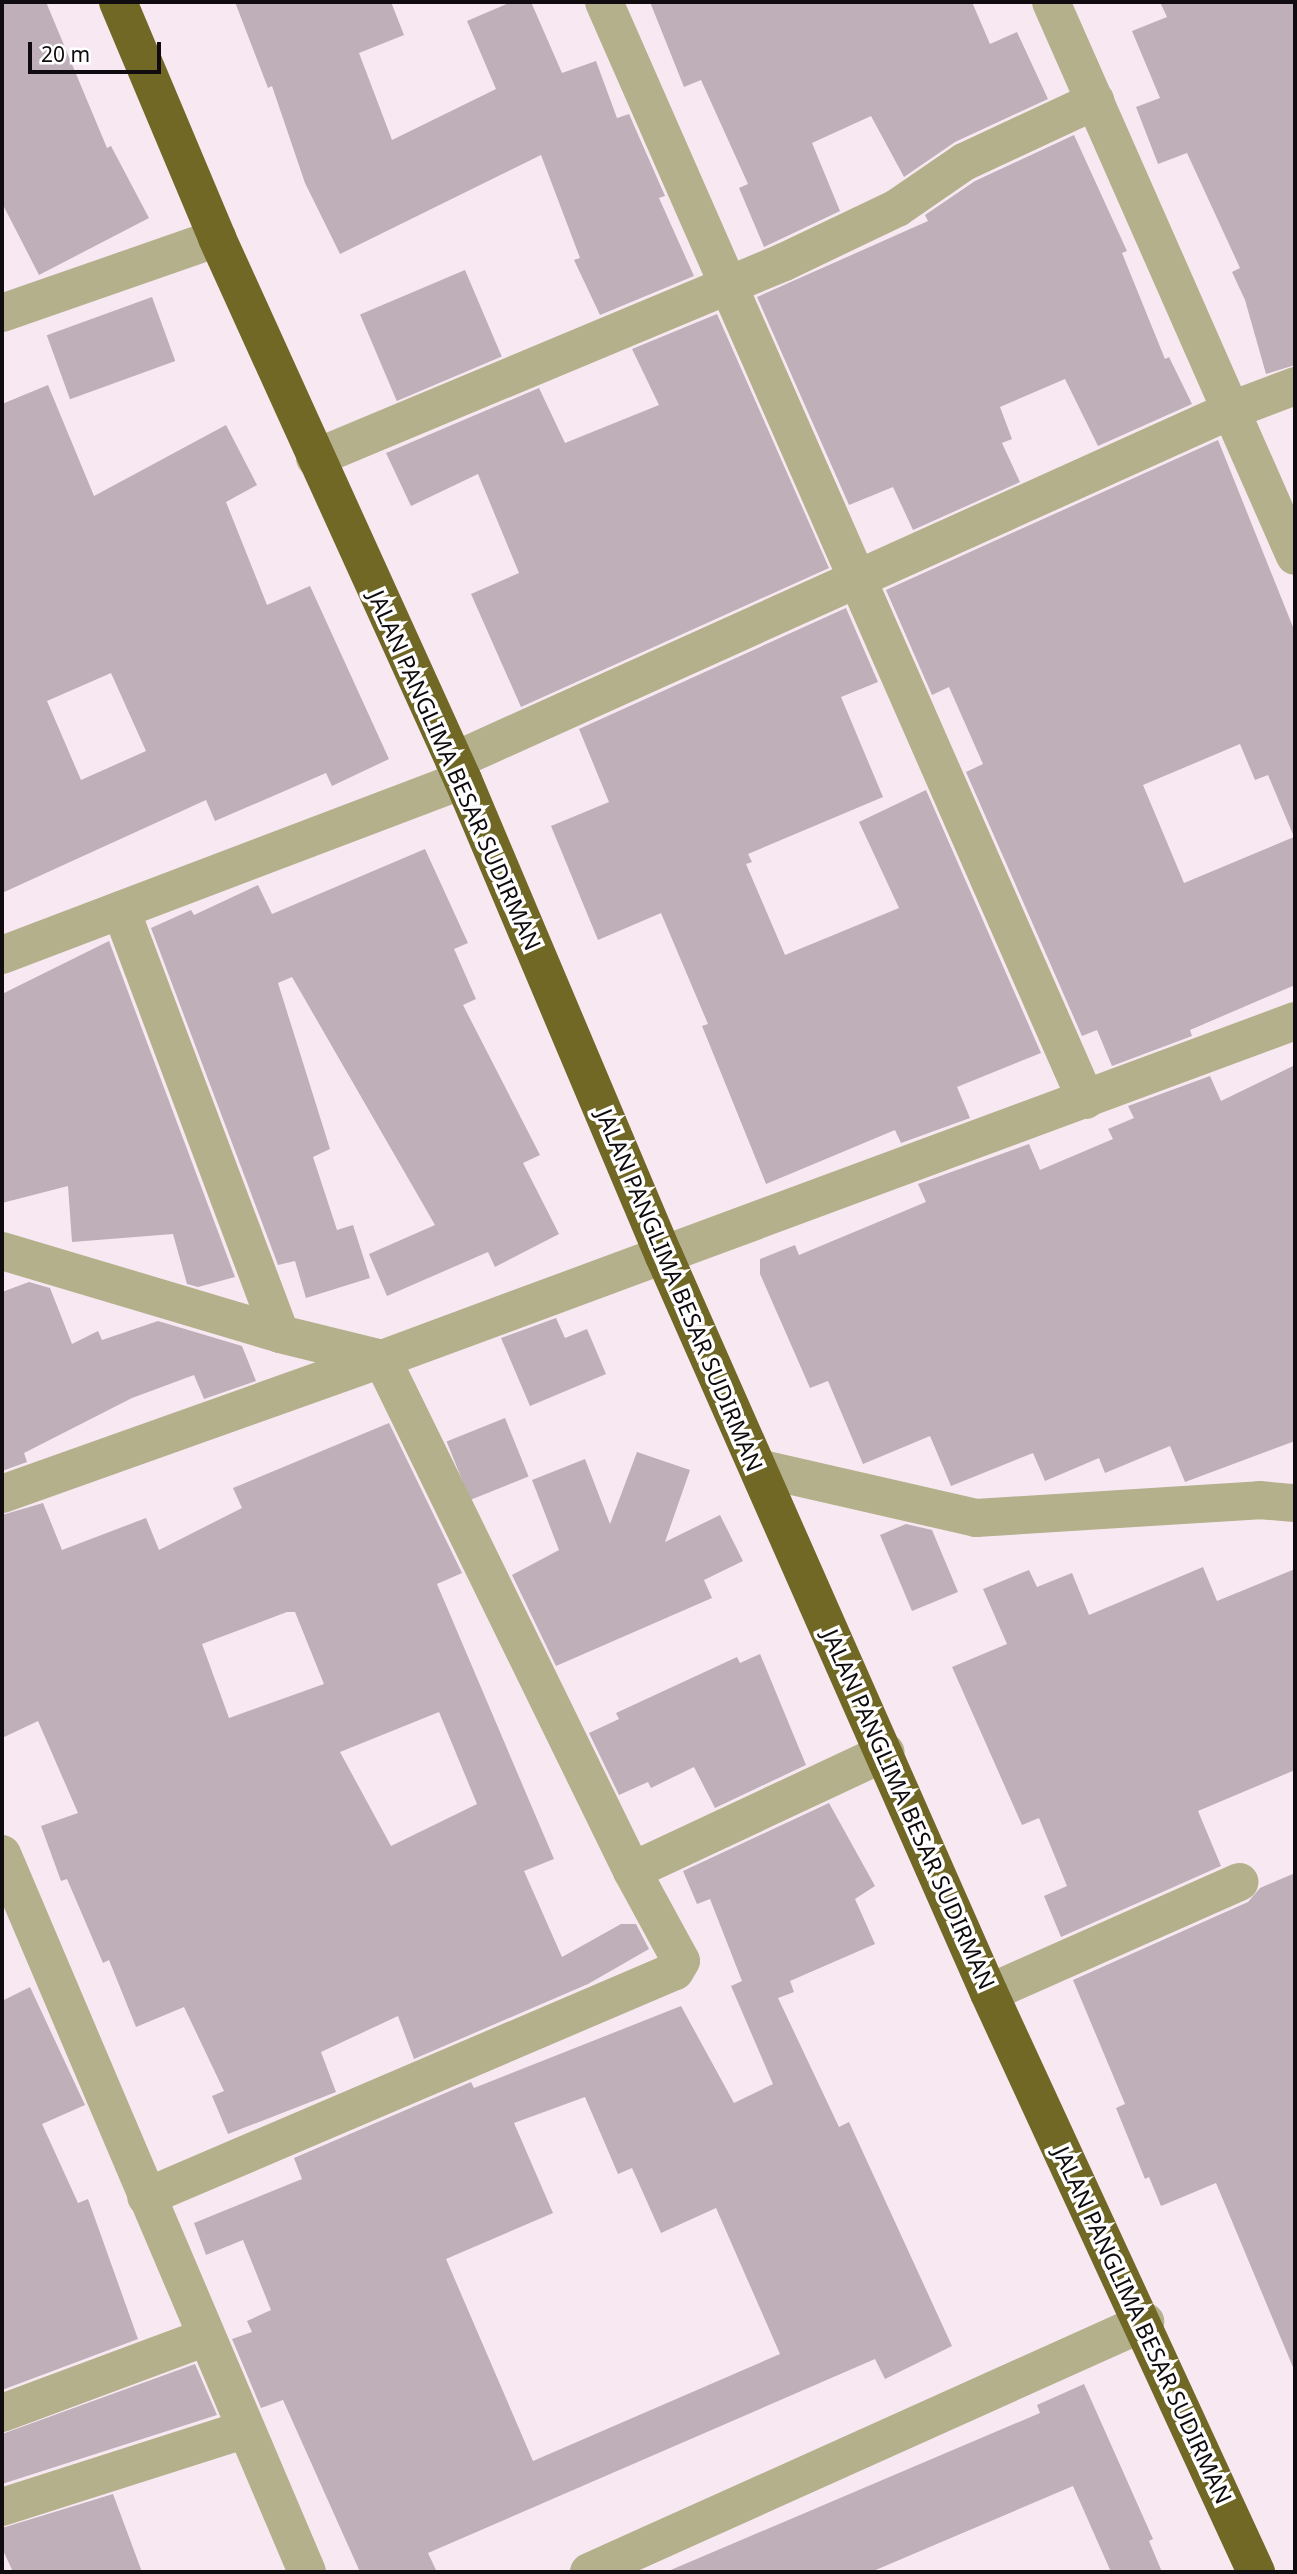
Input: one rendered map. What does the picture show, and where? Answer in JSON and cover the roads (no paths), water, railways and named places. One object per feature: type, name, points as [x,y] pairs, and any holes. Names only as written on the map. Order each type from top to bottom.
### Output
[{"type":"highway","name":"JALAN PANGLIMA BESAR SUDIRMAN","points":[[118,2],[217,238],[314,458],[458,770],[664,1255],[886,1752],[989,1993],[1145,2322],[1256,2572]]},
{"type":"street","points":[[604,2],[1086,1100]]},
{"type":"street","points":[[1051,2],[1295,556]]},
{"type":"street","points":[[314,458],[727,283],[784,262],[897,208],[964,162],[1095,101]]},
{"type":"street","points":[[5,304],[217,238]]},
{"type":"street","points":[[2,955],[121,910],[458,770],[856,581],[1229,411],[1295,386]]},
{"type":"street","points":[[121,910],[280,1334]]},
{"type":"street","points":[[2,1493],[382,1359],[1295,1021]]},
{"type":"street","points":[[2,1251],[280,1334],[382,1359]]},
{"type":"street","points":[[146,2197],[675,1971],[681,1961],[632,1871],[382,1359]]},
{"type":"street","points":[[758,1468],[975,1518],[1259,1500],[1295,1503]]},
{"type":"street","points":[[632,1871],[886,1752]]},
{"type":"street","points":[[2,1854],[307,2572]]},
{"type":"street","points":[[989,1993],[1239,1882]]},
{"type":"street","points":[[589,2572],[1145,2322]]},
{"type":"street","points":[[2,2413],[206,2337]]},
{"type":"street","points":[[2,2507],[246,2430]]}]
